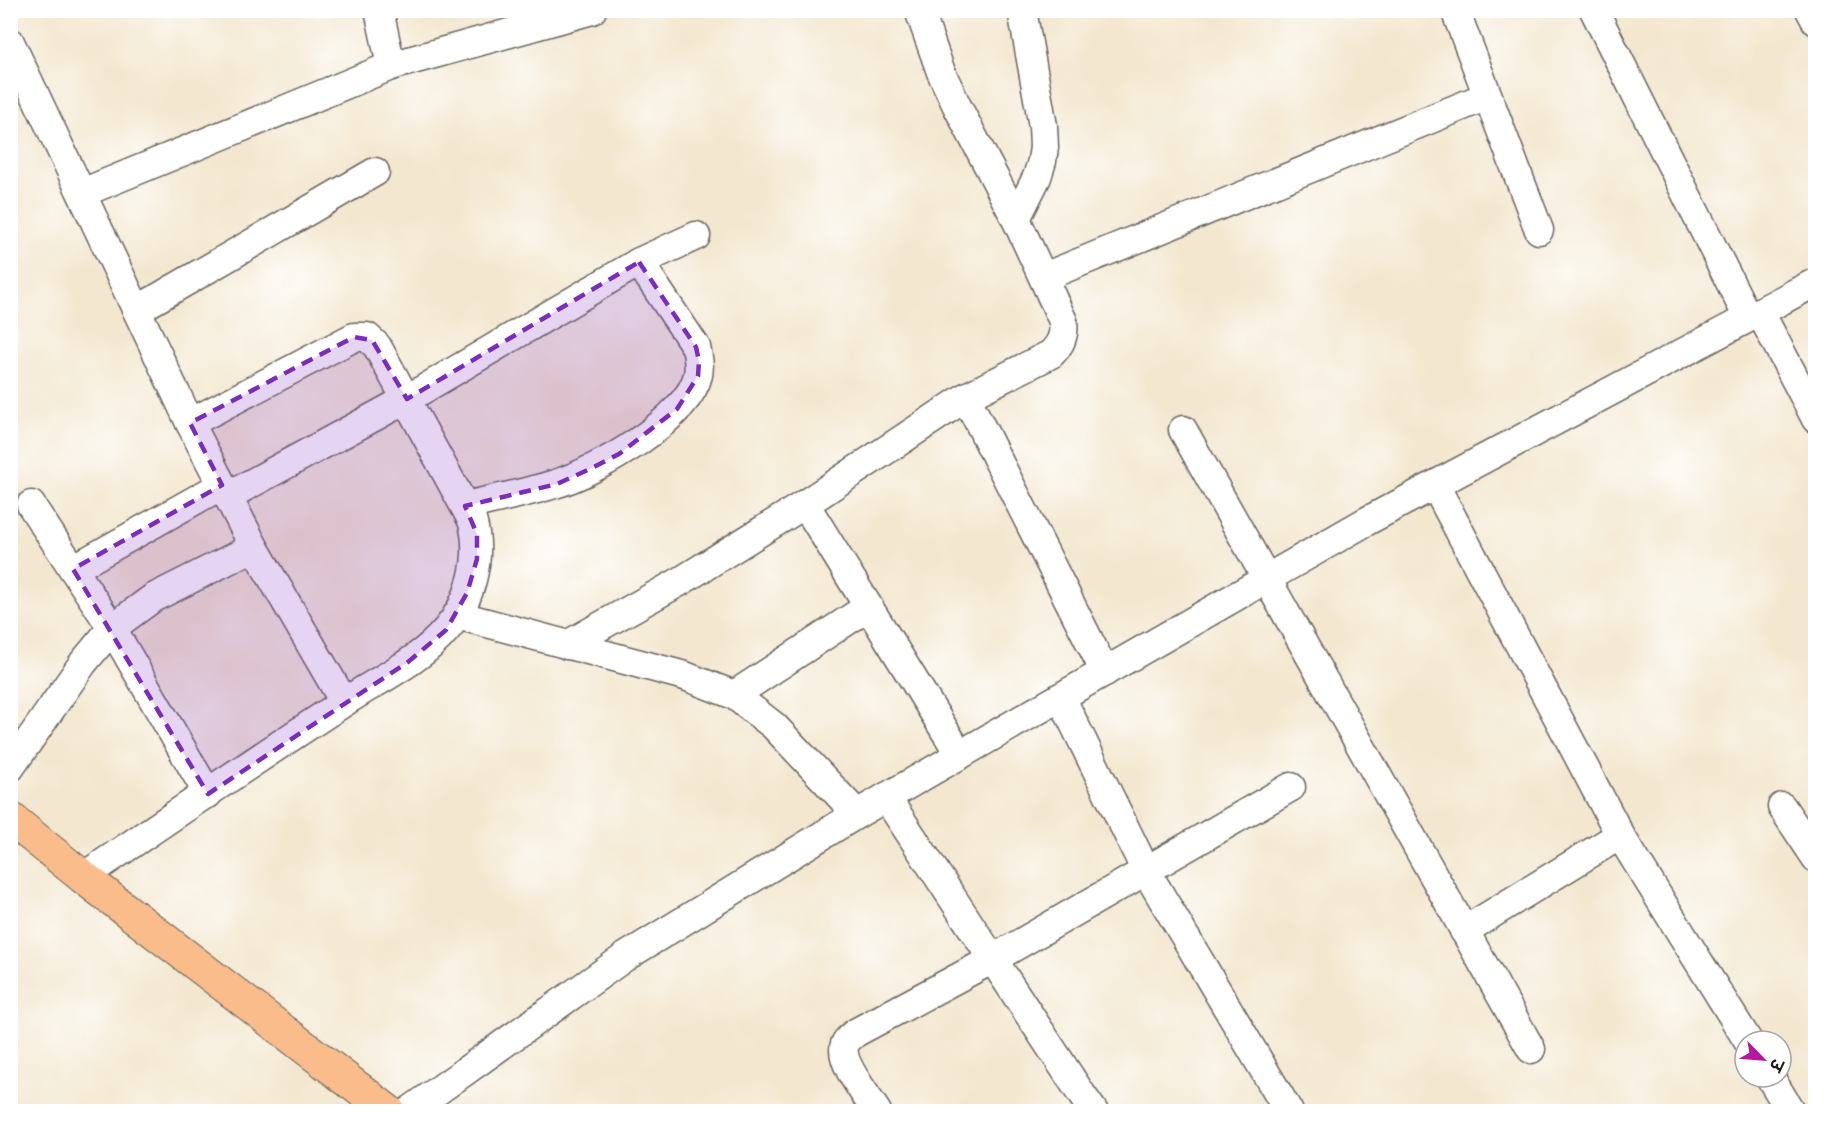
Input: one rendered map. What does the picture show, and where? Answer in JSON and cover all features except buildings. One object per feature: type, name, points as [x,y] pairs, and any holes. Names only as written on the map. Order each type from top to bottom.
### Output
[{"type":"main road","points":[[10,818],[83,877],[389,1112]]},
{"type":"street","points":[[379,10],[391,66]]},
{"type":"street","points":[[82,193],[391,66],[524,20],[592,10]]},
{"type":"street","points":[[567,645],[681,581],[805,504],[966,397],[1050,354],[1057,348],[1064,330],[1063,321],[1016,219],[941,72],[919,10]]},
{"type":"street","points":[[1016,219],[1037,177],[1044,147],[1043,126],[1022,10]]},
{"type":"street","points":[[1455,10],[1539,231]]},
{"type":"street","points":[[1594,10],[1754,315],[1815,419]]},
{"type":"street","points":[[1810,10],[1815,21]]},
{"type":"street","points":[[10,42],[190,423],[254,547],[344,702]]},
{"type":"street","points":[[1044,277],[1487,96]]},
{"type":"street","points":[[137,310],[375,172]]},
{"type":"street","points":[[73,569],[406,399],[639,262],[696,236]]},
{"type":"street","points":[[465,506],[557,484],[590,469],[619,454],[651,432],[677,409],[698,376],[699,361],[696,347],[639,262]]},
{"type":"street","points":[[408,1112],[625,957],[857,814],[1367,521],[1815,282]]},
{"type":"street","points":[[83,877],[429,647],[457,615],[467,593],[477,559],[477,534],[472,520],[372,340],[361,336],[354,337],[190,423]]},
{"type":"street","points":[[966,397],[1105,672]]},
{"type":"street","points":[[1183,430],[1532,1049]]},
{"type":"street","points":[[1435,485],[1620,835],[1741,1029]]},
{"type":"street","points":[[805,504],[960,755]]},
{"type":"street","points":[[32,505],[112,628],[208,794]]},
{"type":"street","points":[[10,768],[83,663],[112,628],[153,598],[254,547]]},
{"type":"street","points":[[734,695],[868,607]]},
{"type":"street","points":[[457,615],[685,676],[734,695],[774,726],[857,814]]},
{"type":"street","points":[[1061,697],[1146,871],[1288,1112]]},
{"type":"street","points":[[877,1112],[848,1065],[844,1050],[855,1033],[993,959],[1291,787]]},
{"type":"street","points":[[886,797],[1094,1112]]},
{"type":"street","points":[[1782,807],[1815,858]]},
{"type":"street","points":[[1464,931],[1620,835]]},
{"type":"street","points":[[1777,1089],[1791,1112]]},
{"type":"highlighted area","points":[[639,262],[696,347],[699,361],[698,376],[677,409],[619,454],[590,469],[557,484],[465,506],[477,534],[477,559],[467,593],[446,630],[408,662],[208,794],[73,569],[222,485],[190,423],[354,337],[372,340],[407,399]]}]
